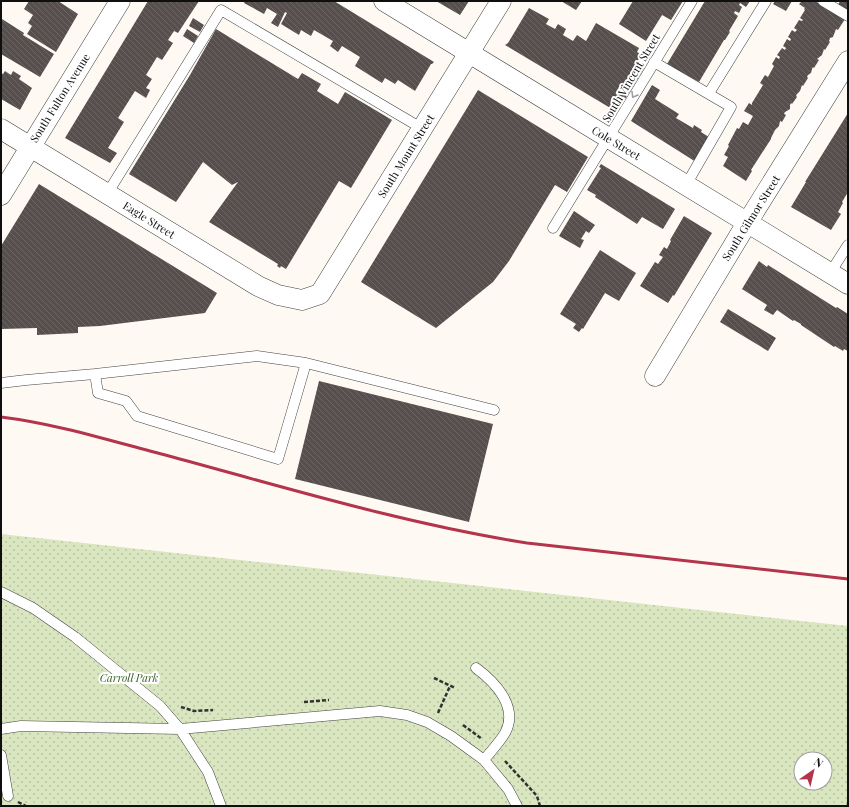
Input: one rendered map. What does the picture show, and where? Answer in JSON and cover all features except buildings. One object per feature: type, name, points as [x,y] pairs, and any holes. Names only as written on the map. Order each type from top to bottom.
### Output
[{"type":"street","name":"South Fulton Avenue","points":[[1,195],[120,1]]},
{"type":"street","name":"Cole Street","points":[[384,1],[848,284]]},
{"type":"street","name":"South Mount Street","points":[[302,300],[320,294],[501,1]]},
{"type":"street","name":"South Gilmor Street","points":[[655,376],[747,223],[848,61]]},
{"type":"street","name":"Eagle Street","points":[[1,129],[258,286],[278,295],[302,300]]},
{"type":"lane","name":"South Vincent Street","points":[[553,228],[692,1]]},
{"type":"lane","points":[[709,94],[766,1]]},
{"type":"lane","points":[[824,1],[848,16]]},
{"type":"lane","points":[[107,194],[221,10],[423,129]]},
{"type":"lane","points":[[654,62],[731,107],[686,185]]},
{"type":"lane","points":[[830,273],[848,245]]},
{"type":"lane","points":[[1,383],[257,356],[306,363],[494,410]]},
{"type":"lane","points":[[95,374],[98,393],[126,401],[137,416],[278,459],[306,363]]},
{"type":"lane","points":[[1,592],[33,608],[76,637],[160,706],[180,729],[208,772],[220,806]]},
{"type":"lane","points":[[476,668],[495,684],[506,701],[509,718],[506,731],[484,760]]},
{"type":"lane","points":[[1,729],[21,726],[180,729],[380,711],[407,715],[427,722],[451,736],[484,760],[508,789],[518,806]]},
{"type":"lane","points":[[1,755],[8,796]]},
{"type":"path","points":[[434,678],[455,688]]},
{"type":"path","points":[[438,713],[450,686]]},
{"type":"path","points":[[297,703],[335,700]]},
{"type":"path","points":[[177,706],[194,710],[218,710]]},
{"type":"path","points":[[431,710],[444,716]]},
{"type":"path","points":[[462,725],[482,739]]},
{"type":"path","points":[[505,761],[537,796],[540,806]]},
{"type":"green space","name":"Carroll Park","points":[[1,534],[848,626],[848,806],[1,806]]},
{"type":"railway","points":[[1,417],[44,424],[86,434],[392,516],[482,535],[527,543],[848,579]]}]
